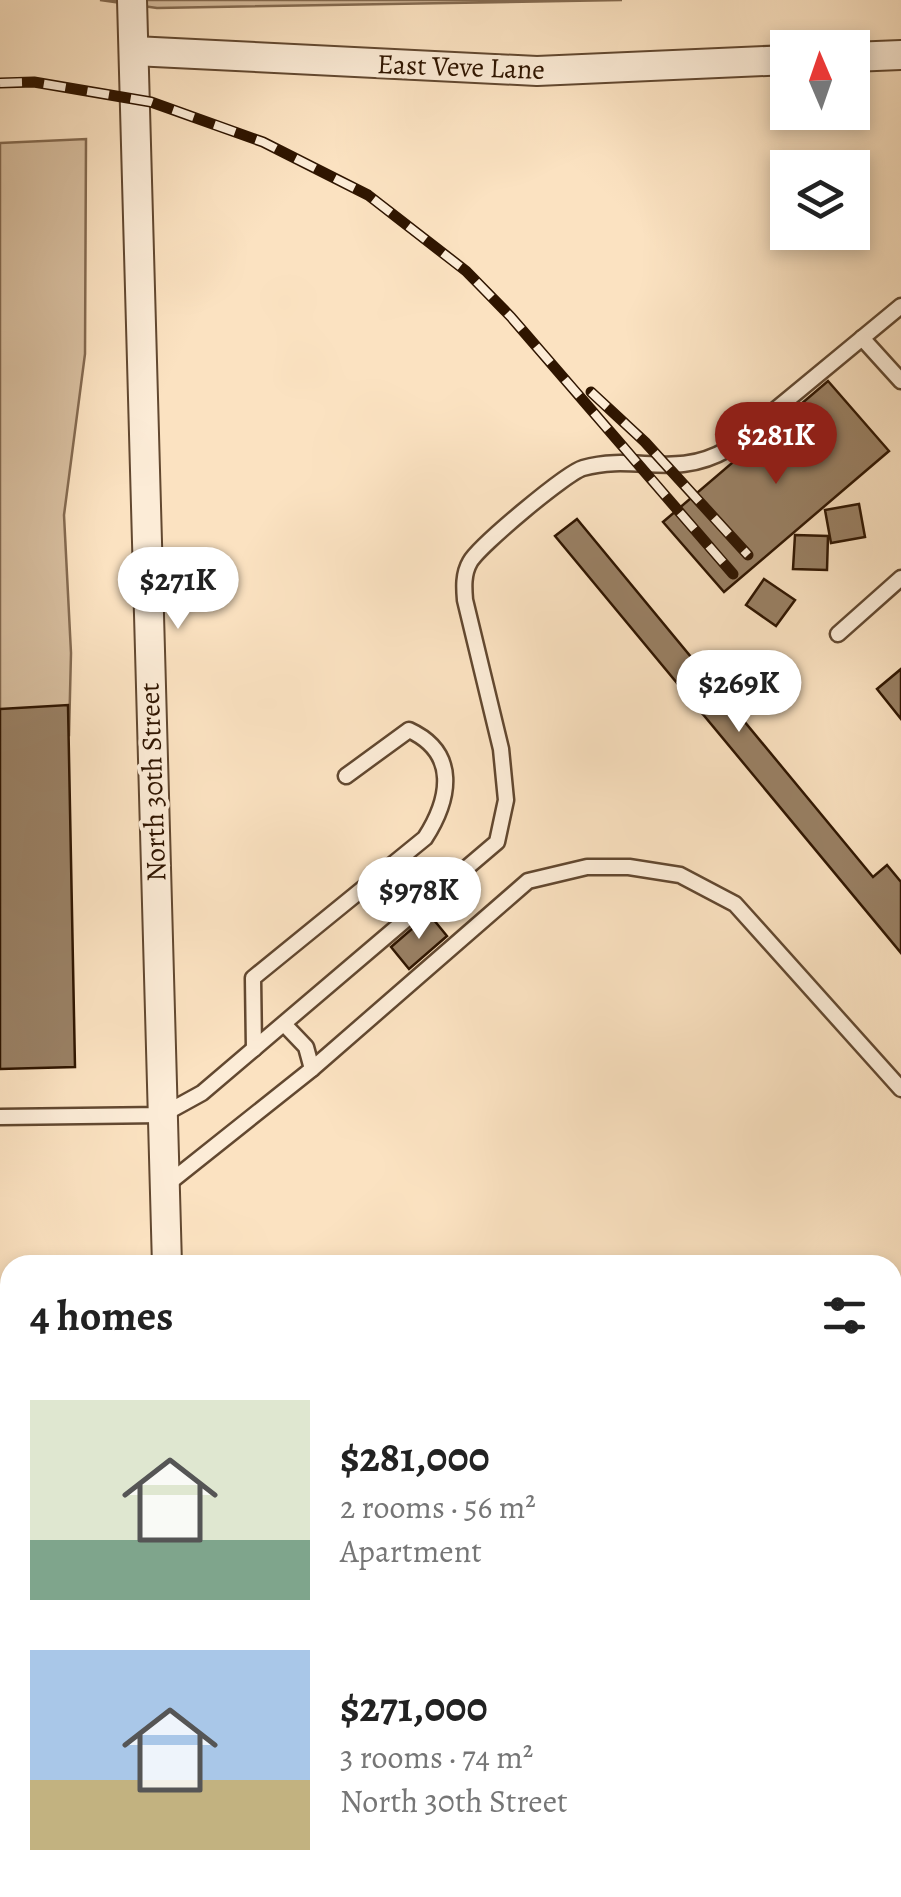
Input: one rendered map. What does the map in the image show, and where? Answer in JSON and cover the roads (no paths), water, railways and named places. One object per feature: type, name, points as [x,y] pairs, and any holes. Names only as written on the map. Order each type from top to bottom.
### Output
[{"type":"street","name":"North 30th Street","points":[[132,0],[167,1255]]},
{"type":"street","name":"East Veve Lane","points":[[134,51],[537,71],[770,61]]},
{"type":"street","points":[[870,56],[901,55]]},
{"type":"lane","points":[[0,1117],[162,1115],[202,1092],[497,842],[506,800],[501,750],[465,600],[464,583],[470,561],[560,481],[579,469],[600,464],[705,463],[728,449],[901,306]]},
{"type":"lane","points":[[862,338],[901,381]]},
{"type":"lane","points":[[838,634],[901,578]]},
{"type":"lane","points":[[254,1049],[253,978],[425,838],[441,813],[446,784],[442,760],[428,739],[409,730],[346,776]]},
{"type":"lane","points":[[164,1186],[312,1069],[528,880],[587,867],[630,867],[680,875],[735,904],[901,1089]]},
{"type":"lane","points":[[284,1024],[306,1046],[312,1069]]},
{"type":"railway","points":[[0,83],[34,82],[151,102],[263,142],[368,195],[466,271],[511,317],[733,574]]},
{"type":"railway","points":[[591,392],[645,442],[748,555]]}]
